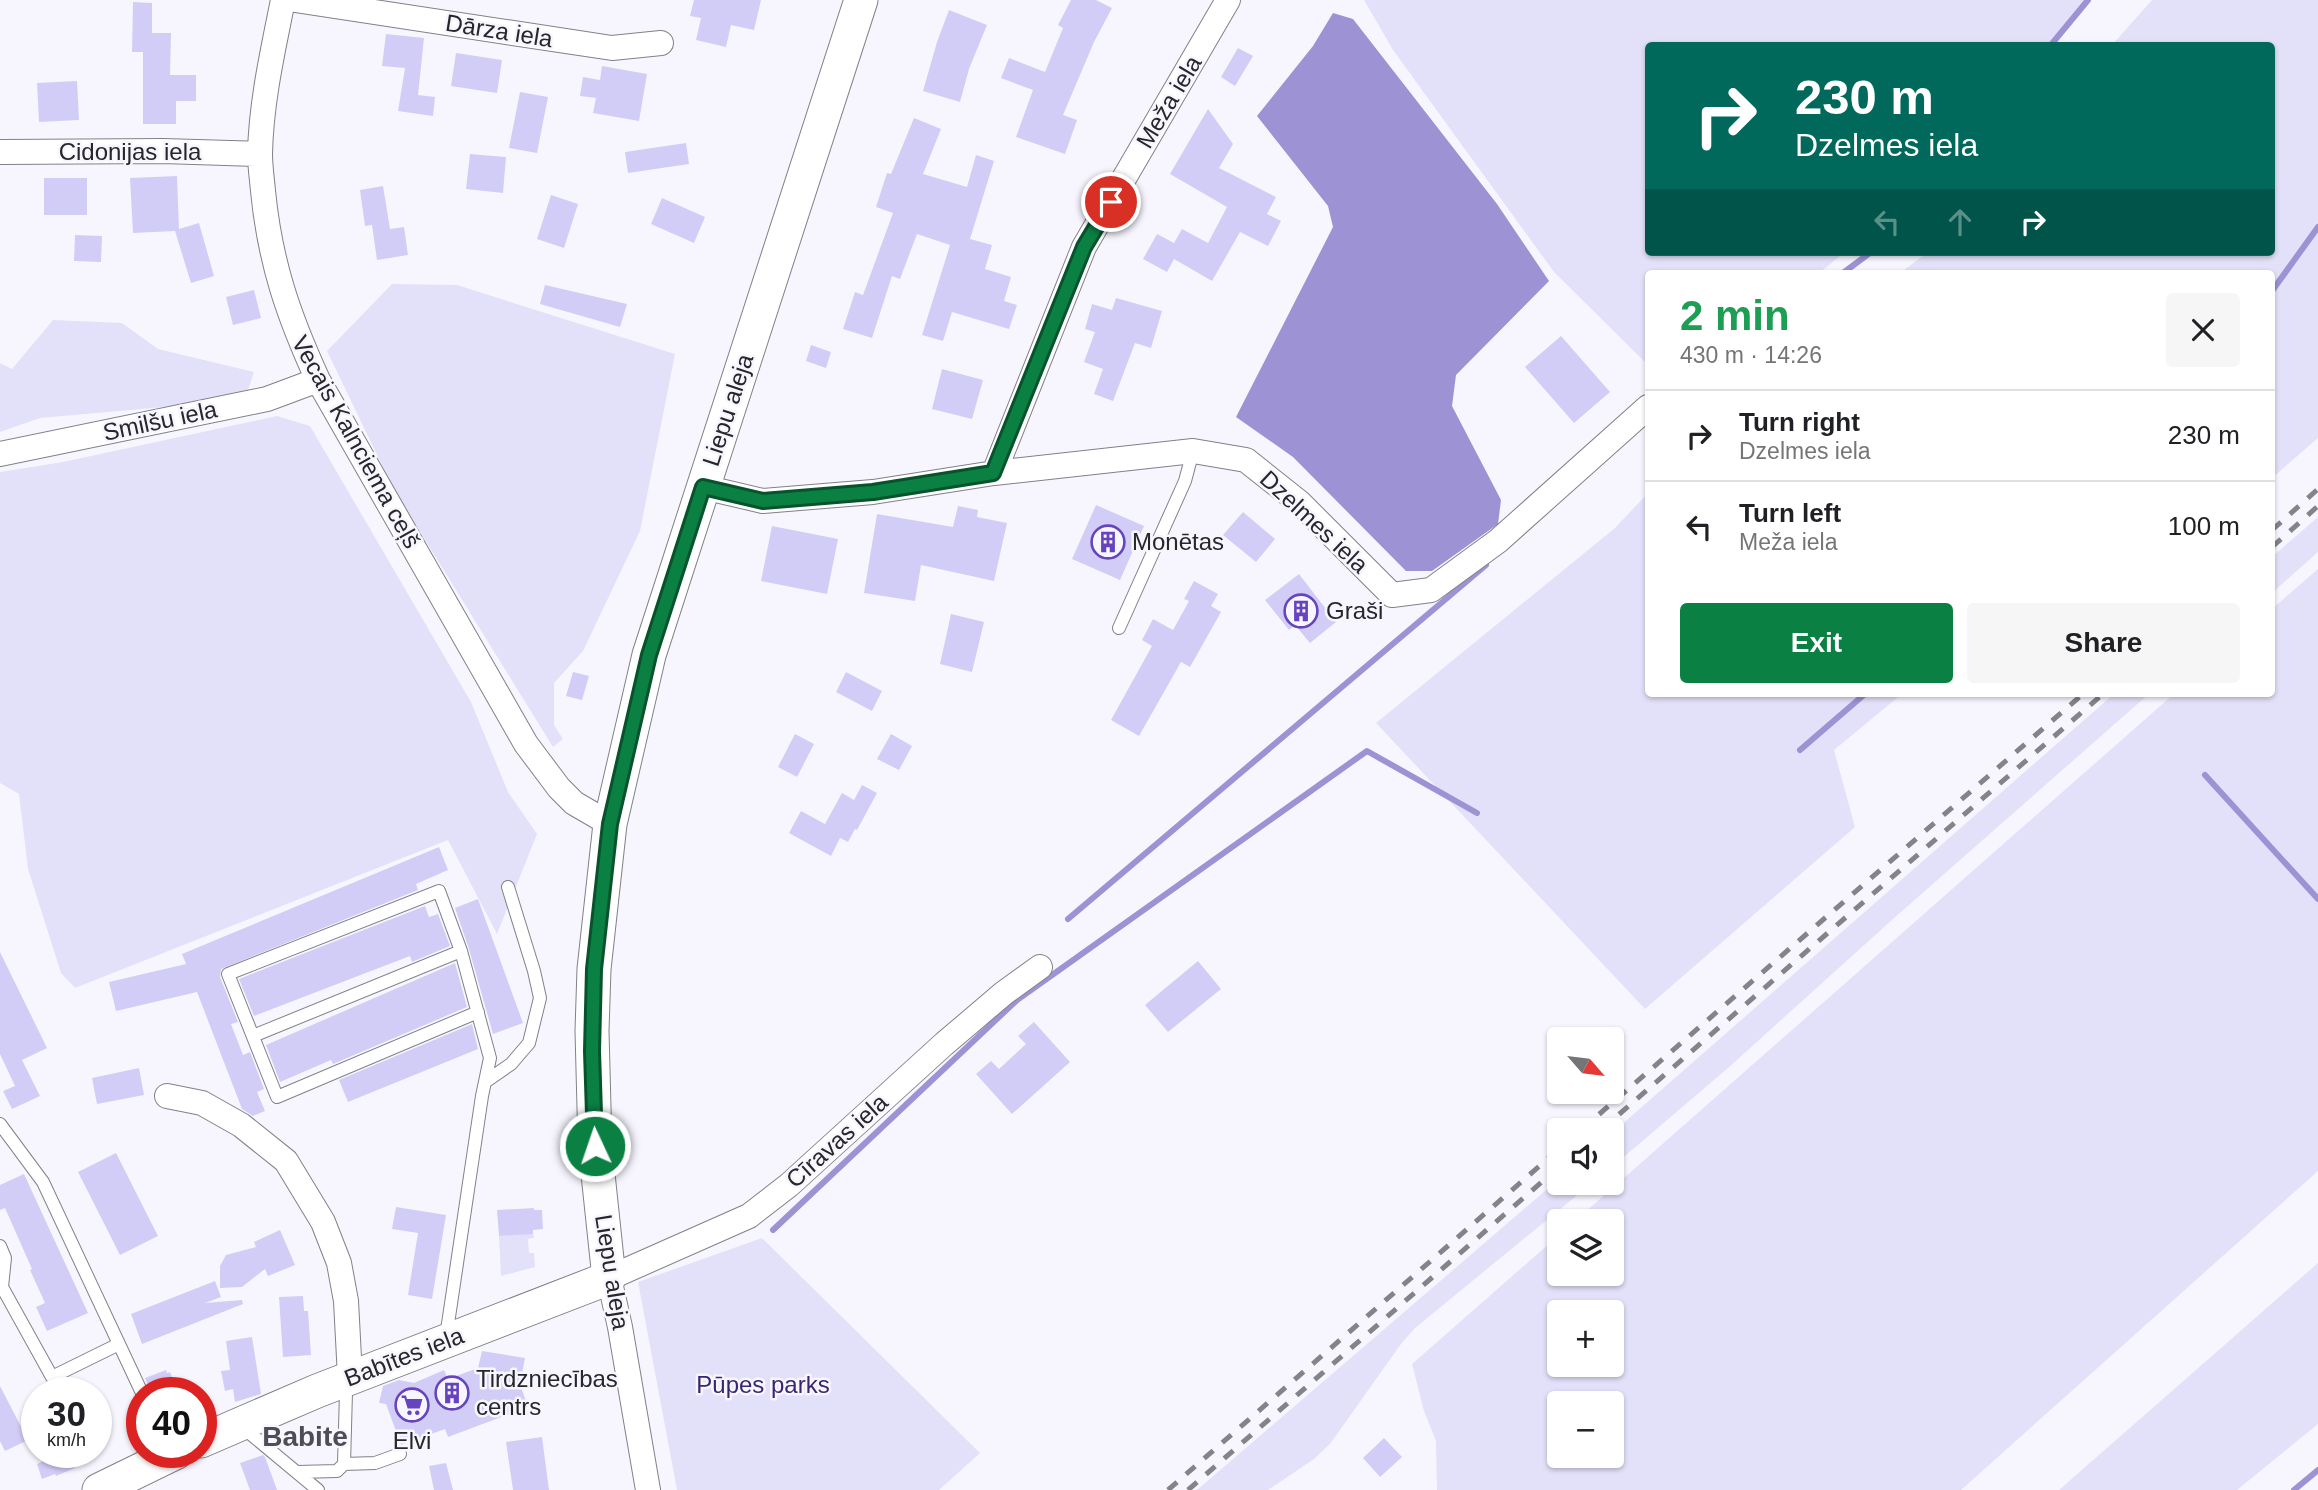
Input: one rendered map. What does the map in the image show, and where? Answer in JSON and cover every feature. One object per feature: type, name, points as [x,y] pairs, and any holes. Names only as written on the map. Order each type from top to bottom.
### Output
[{"type":"street","name":"Vecais Kalnciema ceļš","points":[[283,0],[268,80],[260,154],[265,209],[275,269],[292,324],[317,380],[526,744],[559,788],[574,803],[610,824]]},
{"type":"street","name":"Dārza iela","points":[[295,0],[611,48],[662,43]]},
{"type":"street","name":"Liepu aleja","points":[[648,1490],[609,1278],[595,1146],[592,1031],[595,956],[610,824],[649,655],[861,0]]},
{"type":"street","name":"Meža iela","points":[[993,473],[1084,247],[1228,0]]},
{"type":"street","name":"Cidonijas iela","points":[[0,152],[163,151],[260,154]]},
{"type":"street","name":"Smilšu iela","points":[[0,454],[267,399],[317,380]]},
{"type":"street","name":"Dzelmes iela","points":[[703,487],[763,501],[873,492],[993,473],[1192,452],[1246,460],[1300,503],[1392,595],[1411,594],[1431,590],[1498,541],[1645,410]]},
{"type":"street","name":"Cīravas iela","points":[[609,1278],[749,1216],[789,1185],[974,1018],[1040,967]]},
{"type":"street","points":[[167,1096],[202,1103],[241,1125],[286,1161],[323,1222],[339,1263],[346,1301],[350,1377]]},
{"type":"street","name":"Babītes iela","points":[[217,1433],[350,1377],[609,1278]]},
{"type":"street","points":[[99,1490],[142,1468]]},
{"type":"lane","points":[[1119,628],[1185,481],[1192,452]]},
{"type":"lane","points":[[485,1082],[511,1064],[529,1043],[540,998],[508,887]]},
{"type":"lane","points":[[446,1341],[490,1058],[478,1012],[461,951],[439,891],[228,974],[276,1097],[478,1012]]},
{"type":"lane","points":[[253,1036],[461,951]]},
{"type":"lane","points":[[0,1124],[43,1182],[134,1377]]},
{"type":"lane","points":[[0,1246],[5,1258],[2,1287],[52,1377],[119,1344]]},
{"type":"lane","points":[[344,1464],[346,1392],[350,1377]]},
{"type":"lane","points":[[239,1423],[318,1490]]},
{"type":"lane","points":[[297,1472],[337,1471],[344,1464],[375,1463],[400,1454]]},
{"type":"green space","points":[[1364,0],[2089,0],[2049,42],[1645,42],[1645,256],[1840,256],[1823,270],[1645,270],[1645,362],[1554,272],[1393,50]]},
{"type":"green space","points":[[2152,0],[2318,0],[2318,438],[2275,475],[2275,270],[1904,270],[1923,256],[2275,256],[2275,42],[2115,42]]},
{"type":"green space","points":[[392,284],[457,285],[675,354],[640,531],[583,651],[554,683],[554,725],[563,739],[553,747],[393,488],[327,351]]},
{"type":"green space","points":[[53,320],[122,323],[158,349],[254,372],[247,393],[176,406],[40,418],[0,432],[0,363],[12,369]]},
{"type":"green space","points":[[277,416],[310,426],[471,702],[508,792],[537,834],[497,934],[448,840],[75,988],[61,973],[28,869],[19,794],[0,783],[0,472],[63,462]]},
{"type":"green space","points":[[1645,496],[1645,697],[1898,697],[1834,750],[1855,827],[1645,1009],[1376,723],[1615,528]]},
{"type":"green space","points":[[2318,517],[2318,552],[2275,590],[2275,554]]},
{"type":"green space","points":[[2318,569],[2318,1171],[1961,1490],[1437,1490],[1436,1441],[1424,1411],[1412,1364],[1547,1246],[1547,1286],[1624,1286],[1624,1209],[1589,1209],[1605,1195],[1624,1195],[1624,1178],[2170,697],[2275,697],[2275,606]]},
{"type":"green space","points":[[2110,697],[2145,697],[1893,919],[1728,1068],[1624,1157],[1624,1123]]},
{"type":"green space","points":[[1547,1189],[1547,1195],[1577,1195],[1560,1209],[1547,1209],[1547,1220],[1415,1328],[1330,1444],[1314,1459],[1268,1490],[1197,1490]]},
{"type":"green space","points":[[533,1233],[534,1238],[528,1239],[529,1253],[534,1253],[535,1267],[501,1276],[499,1236]]},
{"type":"green space","name":"Pūpes parks","points":[[762,1238],[980,1453],[939,1490],[677,1490],[638,1282]]},
{"type":"green space","points":[[2318,1263],[2318,1424],[2237,1490],[2059,1490]]},
{"type":"shaded area","points":[[1333,13],[1353,19],[1497,204],[1549,281],[1456,375],[1452,406],[1501,500],[1498,524],[1432,571],[1406,571],[1293,457],[1236,417],[1333,227],[1328,206],[1257,116],[1313,46]]},
{"type":"building","points":[[694,0],[761,0],[754,30],[731,25],[726,47],[696,40],[701,18],[690,16]]},
{"type":"building","points":[[1071,0],[1096,0],[1112,8],[1094,42],[1063,115],[1077,120],[1065,154],[1016,137],[1033,90],[1001,78],[1009,58],[1045,72],[1063,28],[1058,25]]},
{"type":"building","points":[[133,2],[152,3],[152,33],[171,33],[170,75],[196,75],[196,101],[176,101],[176,124],[143,124],[143,52],[132,52]]},
{"type":"building","points":[[949,10],[987,25],[969,69],[960,102],[923,91]]},
{"type":"building","points":[[386,34],[424,38],[418,95],[435,97],[433,116],[398,111],[405,68],[382,66]]},
{"type":"building","points":[[1238,48],[1253,56],[1235,86],[1221,77]]},
{"type":"building","points":[[456,53],[502,60],[497,93],[451,86]]},
{"type":"building","points":[[602,66],[647,74],[639,121],[593,113],[596,98],[580,96],[583,77],[600,80]]},
{"type":"building","points":[[77,81],[79,120],[39,122],[37,83]]},
{"type":"building","points":[[520,92],[548,97],[537,153],[509,148]]},
{"type":"building","points":[[1208,109],[1233,144],[1219,168],[1276,197],[1267,214],[1281,221],[1268,246],[1240,232],[1212,281],[1174,259],[1167,272],[1143,259],[1157,234],[1174,243],[1182,229],[1208,243],[1227,207],[1170,174]]},
{"type":"building","points":[[914,118],[941,129],[923,174],[967,187],[976,155],[994,161],[970,239],[992,245],[985,269],[1011,277],[1004,301],[1017,305],[1009,329],[952,312],[943,341],[922,335],[950,245],[917,234],[900,279],[892,276],[872,338],[843,329],[855,292],[863,295],[893,213],[876,207],[887,173],[891,174]]},
{"type":"building","points":[[686,143],[689,164],[628,173],[625,152]]},
{"type":"building","points":[[470,154],[506,157],[503,193],[466,189]]},
{"type":"building","points":[[177,176],[179,229],[199,223],[214,276],[191,283],[175,231],[133,233],[130,178]]},
{"type":"building","points":[[44,178],[87,178],[87,215],[44,215]]},
{"type":"building","points":[[383,186],[390,229],[404,227],[408,255],[377,260],[372,225],[365,226],[360,190]]},
{"type":"building","points":[[551,195],[578,204],[564,248],[537,239]]},
{"type":"building","points":[[662,198],[705,217],[694,243],[651,224]]},
{"type":"building","points":[[75,235],[102,236],[101,262],[74,261]]},
{"type":"building","points":[[545,285],[627,304],[620,327],[540,304]]},
{"type":"building","points":[[254,290],[261,318],[233,325],[226,297]]},
{"type":"building","points":[[1116,298],[1162,311],[1151,348],[1135,343],[1113,401],[1094,394],[1103,369],[1084,362],[1095,332],[1085,329],[1092,304],[1112,310]]},
{"type":"building","points":[[1561,336],[1610,392],[1574,423],[1525,367]]},
{"type":"building","points":[[811,345],[831,352],[826,368],[806,361]]},
{"type":"building","points":[[942,369],[983,380],[972,419],[932,409]]},
{"type":"building","name":"Monētas","points":[[1096,505],[1144,526],[1120,580],[1072,559]]},
{"type":"building","points":[[958,506],[978,510],[977,517],[1007,523],[994,581],[921,565],[915,601],[864,593],[877,514],[953,527]]},
{"type":"building","points":[[1243,512],[1275,539],[1256,562],[1223,535]]},
{"type":"building","points":[[772,526],[838,539],[827,594],[761,581]]},
{"type":"building","name":"Graši","points":[[1299,574],[1336,622],[1310,643],[1295,625],[1289,630],[1265,600]]},
{"type":"building","points":[[1194,581],[1218,594],[1211,606],[1221,612],[1190,667],[1181,662],[1139,736],[1111,720],[1152,646],[1142,640],[1153,619],[1173,630],[1189,601],[1184,599]]},
{"type":"building","points":[[951,614],[984,622],[972,672],[940,664]]},
{"type":"building","points":[[573,672],[589,676],[582,700],[566,696]]},
{"type":"building","points":[[846,672],[882,691],[872,711],[836,692]]},
{"type":"building","points":[[795,734],[814,744],[797,777],[778,767]]},
{"type":"building","points":[[891,734],[912,746],[899,770],[877,759]]},
{"type":"building","points":[[862,785],[877,793],[857,830],[855,829],[848,842],[840,838],[831,856],[789,833],[801,811],[825,824],[842,793],[854,800]]},
{"type":"building","points":[[439,847],[448,870],[416,884],[418,890],[221,969],[220,977],[238,1022],[231,1024],[243,1055],[250,1052],[264,1089],[257,1092],[265,1111],[253,1116],[242,1109],[197,992],[116,1011],[109,982],[186,964],[182,954]]},
{"type":"building","points":[[478,899],[523,1023],[493,1034],[455,908]]},
{"type":"building","points":[[425,906],[429,917],[438,914],[450,946],[412,962],[410,956],[254,1016],[239,979]]},
{"type":"building","points":[[0,952],[47,1048],[22,1060],[40,1096],[12,1109],[3,1091],[15,1086],[0,1054]]},
{"type":"building","points":[[1198,961],[1221,989],[1168,1032],[1145,1005]]},
{"type":"building","points":[[455,963],[467,1007],[333,1064],[331,1060],[280,1082],[266,1045]]},
{"type":"building","points":[[1034,1022],[1070,1062],[1012,1114],[976,1074],[991,1061],[999,1069],[1026,1044],[1018,1036]]},
{"type":"building","points":[[472,1024],[478,1049],[348,1102],[339,1080]]},
{"type":"building","points":[[139,1068],[144,1095],[97,1104],[92,1078]]},
{"type":"building","points":[[116,1153],[158,1236],[120,1255],[78,1172]]},
{"type":"building","points":[[24,1174],[88,1313],[47,1331],[36,1307],[45,1303],[30,1270],[32,1269],[5,1208],[0,1210],[0,1185]]},
{"type":"building","points":[[396,1207],[446,1215],[432,1299],[408,1295],[418,1233],[392,1229]]},
{"type":"building","points":[[497,1210],[542,1210],[543,1229],[533,1230],[533,1234],[499,1236]]},
{"type":"building","points":[[280,1230],[295,1265],[268,1276],[265,1269],[242,1287],[220,1288],[220,1266],[226,1255],[256,1247],[254,1242]]},
{"type":"building","points":[[215,1281],[221,1297],[205,1303],[242,1300],[243,1304],[142,1344],[131,1314]]},
{"type":"building","points":[[303,1296],[304,1311],[308,1311],[311,1355],[283,1357],[279,1297]]},
{"type":"building","points":[[252,1337],[261,1394],[235,1402],[233,1389],[225,1391],[221,1371],[230,1370],[226,1341]]},
{"type":"building","name":"Tirdzniecības centrs","points":[[482,1351],[525,1358],[520,1384],[528,1407],[448,1437],[445,1429],[401,1445],[386,1404],[379,1403],[383,1386],[399,1380],[414,1383],[444,1370],[448,1379],[478,1368]]},
{"type":"building","points":[[166,1370],[172,1377],[148,1377]]},
{"type":"building","points":[[0,1386],[21,1426],[21,1443],[5,1451],[0,1441]]},
{"type":"building","points":[[542,1437],[549,1490],[513,1490],[506,1442]]},
{"type":"building","points":[[1384,1438],[1402,1457],[1380,1477],[1363,1458]]},
{"type":"building","points":[[263,1455],[277,1490],[250,1490],[240,1463]]},
{"type":"building","points":[[446,1463],[453,1490],[434,1490],[429,1466]]},
{"type":"building","points":[[38,1468],[75,1468],[56,1476],[55,1474],[42,1479]]},
{"type":"waterway","points":[[2053,42],[2088,0]]},
{"type":"waterway","points":[[2275,287],[2318,227]]},
{"type":"waterway","points":[[1847,270],[1866,256]]},
{"type":"waterway","points":[[1068,919],[1486,565]]},
{"type":"waterway","points":[[1800,750],[1861,697]]},
{"type":"waterway","points":[[773,1230],[1017,1000],[1367,751],[1477,813]]},
{"type":"waterway","points":[[2205,775],[2318,899]]},
{"type":"waterway","points":[[2294,1490],[2318,1470]]},
{"type":"railway","points":[[2275,527],[2318,489]]},
{"type":"railway","points":[[2275,544],[2318,506]]},
{"type":"railway","points":[[1595,1118],[2079,697]]},
{"type":"railway","points":[[1615,1118],[2099,697]]},
{"type":"railway","points":[[1168,1490],[1547,1159]]},
{"type":"railway","points":[[1188,1490],[1547,1177]]},
{"type":"place","name":"Monētas","points":[[1108,542]]},
{"type":"place","name":"Graši","points":[[1301,611]]},
{"type":"place","name":"Tirdzniecības centrs","points":[[452,1393]]},
{"type":"place","name":"Elvi","points":[[412,1405]]},
{"type":"district","name":"Babite","points":[[305,1436]]},
{"type":"route","points":[[595,1146],[592,1092],[594,969],[610,824],[649,655],[703,487],[763,501],[873,492],[993,473],[1084,247],[1111,202]]}]
